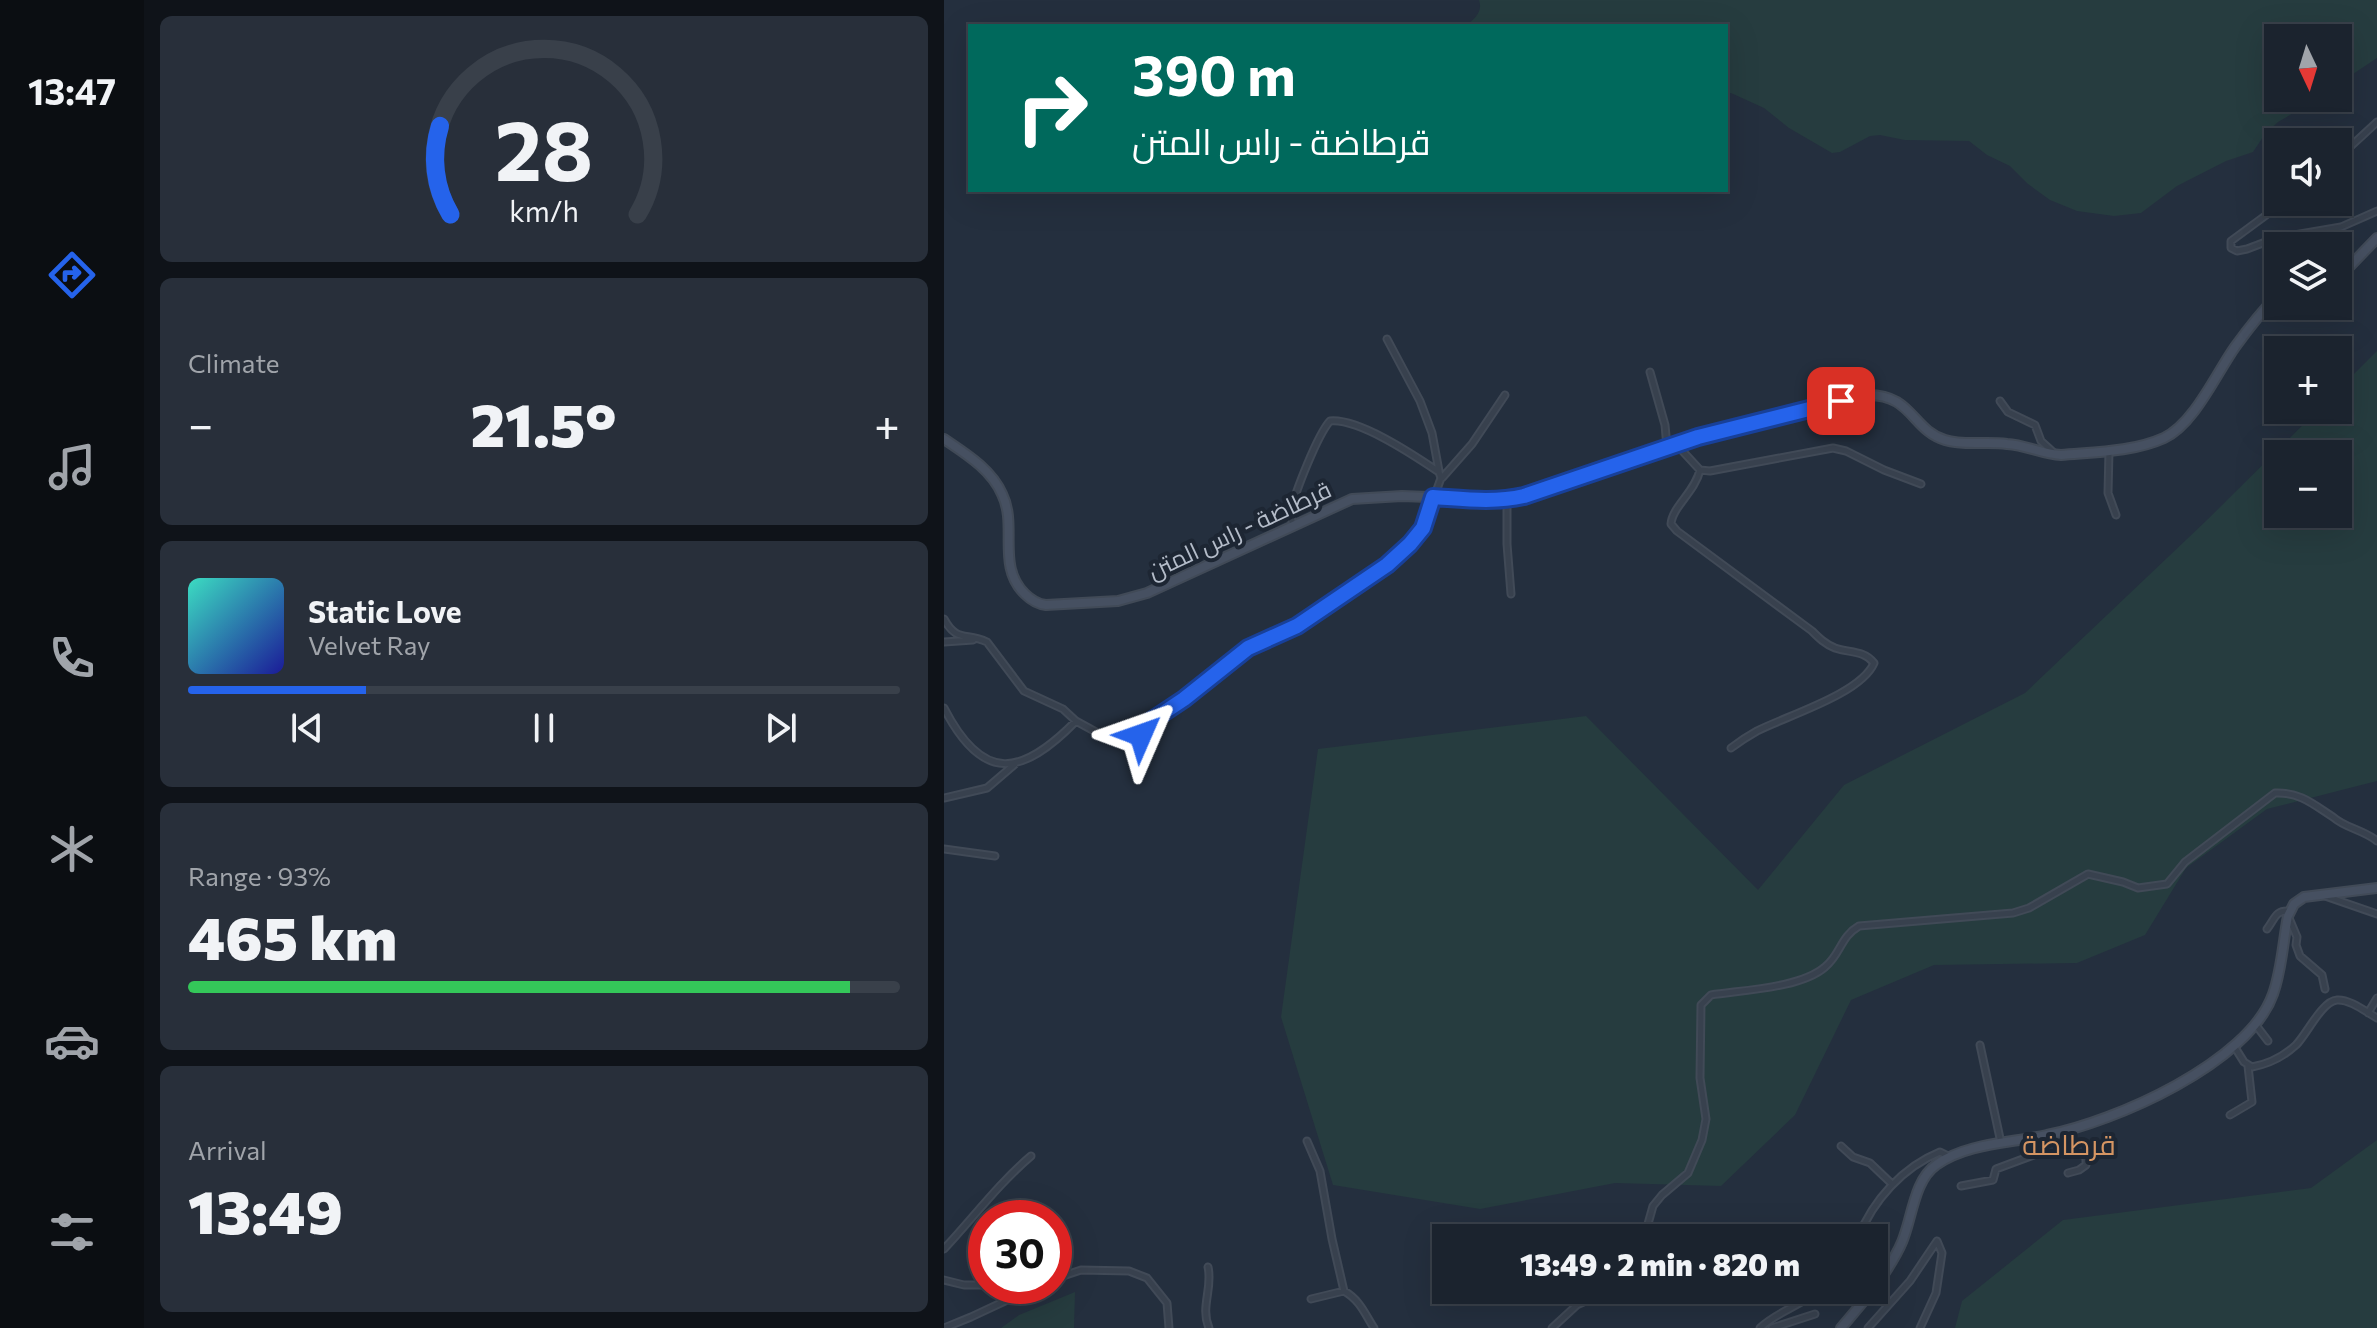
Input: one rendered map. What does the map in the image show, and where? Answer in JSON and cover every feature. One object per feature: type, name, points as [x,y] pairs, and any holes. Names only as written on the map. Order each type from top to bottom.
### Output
[{"type":"main road","points":[[2352,264],[2377,238]]},
{"type":"main road","name":"قرطاضة - راس المتن","points":[[944,439],[987,472],[1003,495],[1008,522],[1008,562],[1019,588],[1028,598],[1040,604],[1131,599],[1352,499],[1374,496],[1507,500],[1698,437],[1867,395],[1890,397],[1933,434],[1959,443],[2005,443],[2061,455],[2145,444],[2166,437],[2179,428],[2264,310]]},
{"type":"main road","points":[[1888,1266],[1900,1245],[1922,1183],[1930,1170],[1950,1157],[1968,1151],[2085,1127],[2217,1061],[2254,1023],[2273,995],[2289,914],[2294,904],[2304,897],[2377,888]]},
{"type":"main road","points":[[1841,1328],[1862,1304]]},
{"type":"street","points":[[2352,145],[2377,122]]},
{"type":"street","points":[[2264,216],[2231,241],[2231,248],[2237,251],[2276,238],[2341,227],[2377,211]]},
{"type":"street","points":[[1387,339],[1420,401],[1432,433],[1440,475]]},
{"type":"street","points":[[1650,372],[1672,445],[1700,470],[1710,471],[1833,448],[1921,484]]},
{"type":"street","points":[[944,619],[957,635],[978,638],[991,646],[1024,691],[1063,709],[1076,721],[1116,740],[1131,740],[1141,735],[1151,721],[1248,648],[1297,626],[1387,565],[1410,544],[1423,528],[1440,475],[1472,444],[1505,395]]},
{"type":"street","points":[[2000,401],[2008,412],[2035,425],[2046,447],[2061,455]]},
{"type":"street","points":[[1293,525],[1291,511],[1322,433],[1330,421],[1349,423],[1374,433],[1440,475]]},
{"type":"street","points":[[2109,450],[2108,493],[2116,515]]},
{"type":"street","points":[[1700,470],[1690,493],[1671,517],[1671,524],[1677,531],[1823,642],[1864,654],[1874,663],[1846,689],[1758,730],[1731,748]]},
{"type":"street","points":[[1507,500],[1511,594]]},
{"type":"street","points":[[944,642],[967,642],[978,638]]},
{"type":"street","points":[[944,708],[956,731],[976,753],[992,762],[1016,763],[1026,760],[1050,746],[1076,721]]},
{"type":"street","points":[[944,798],[987,788],[1016,763]]},
{"type":"street","points":[[1648,1224],[1653,1206],[1688,1173],[1702,1140],[1706,1119],[1700,1078],[1701,1005],[1711,995],[1799,981],[1815,975],[1828,965],[1849,931],[1859,926],[2013,913],[2029,908],[2088,874],[2138,888],[2167,884],[2185,862],[2275,793],[2290,792],[2307,800],[2336,821],[2362,830],[2377,841]]},
{"type":"street","points":[[944,849],[995,856]]},
{"type":"street","points":[[2320,894],[2377,914]]},
{"type":"street","points":[[2267,929],[2276,913],[2282,910],[2289,914],[2300,956],[2322,975],[2325,989]]},
{"type":"street","points":[[2368,1013],[2377,998]]},
{"type":"street","points":[[2248,1065],[2264,1064],[2286,1053],[2334,1000],[2344,1000],[2377,1018]]},
{"type":"street","points":[[2254,1023],[2268,1041]]},
{"type":"street","points":[[1980,1045],[2001,1144]]},
{"type":"street","points":[[2230,1115],[2252,1102],[2248,1065],[2234,1046]]},
{"type":"street","points":[[2039,1137],[2039,1153]]},
{"type":"street","points":[[1307,1141],[1320,1171],[1344,1291]]},
{"type":"street","points":[[1841,1146],[1853,1157],[1870,1163],[1892,1184]]},
{"type":"street","points":[[1866,1224],[1892,1184],[1924,1158],[1940,1152],[1950,1157]]},
{"type":"street","points":[[1961,1186],[1993,1180],[1996,1169],[2039,1153],[2081,1153],[2086,1156],[2086,1165],[2068,1173]]},
{"type":"street","points":[[944,1249],[995,1194],[1004,1179],[1031,1156]]},
{"type":"street","points":[[1868,1328],[1910,1281],[1937,1241],[1942,1253],[1936,1293],[1920,1328]]},
{"type":"street","points":[[1208,1267],[1210,1274],[1204,1310],[1209,1328]]},
{"type":"street","points":[[1072,1273],[1081,1270],[1129,1271],[1147,1278],[1167,1303],[1169,1328]]},
{"type":"street","points":[[944,1280],[968,1285]]},
{"type":"street","points":[[1311,1299],[1344,1291],[1362,1306],[1374,1328]]},
{"type":"street","points":[[944,1328],[999,1304]]},
{"type":"street","points":[[1552,1328],[1579,1304]]},
{"type":"street","points":[[1760,1328],[1783,1310],[1797,1304]]},
{"type":"street","points":[[1772,1328],[1815,1314]]},
{"type":"green space","points":[[1479,0],[2377,0],[2377,58],[2352,75],[2352,24],[2264,24],[2264,112],[2295,112],[2272,128],[2264,128],[2264,136],[2253,152],[2226,161],[2177,186],[2141,213],[2114,216],[2077,211],[2050,200],[2010,166],[1987,155],[1969,141],[1905,140],[1880,135],[1870,136],[1832,153],[1789,128],[1764,108],[1728,94],[1728,24],[1468,24],[1479,11]]},
{"type":"green space","points":[[2377,351],[2377,781],[2267,809],[2186,868],[2145,935],[2077,963],[1934,965],[1851,1000],[1795,1115],[1721,1186],[1615,1183],[1480,1209],[1333,1185],[1281,1017],[1318,749],[1586,716],[1758,890],[1844,785],[2025,693],[2264,464],[2264,528],[2352,528],[2352,440],[2288,440],[2304,424],[2352,424],[2352,376]]},
{"type":"green space","points":[[2377,1140],[2377,1328],[1955,1328],[1962,1301],[2063,1220],[2311,1188]]},
{"type":"green space","points":[[1075,1292],[1074,1328],[1001,1328],[1019,1315],[1046,1304],[1072,1304],[1072,1293]]},
{"type":"district","name":"قرطاضة","points":[[2069,1144]]},
{"type":"route","points":[[1141,735],[1151,721],[1248,648],[1297,626],[1387,565],[1423,528],[1433,497],[1507,500],[1698,437],[1841,401]]}]
